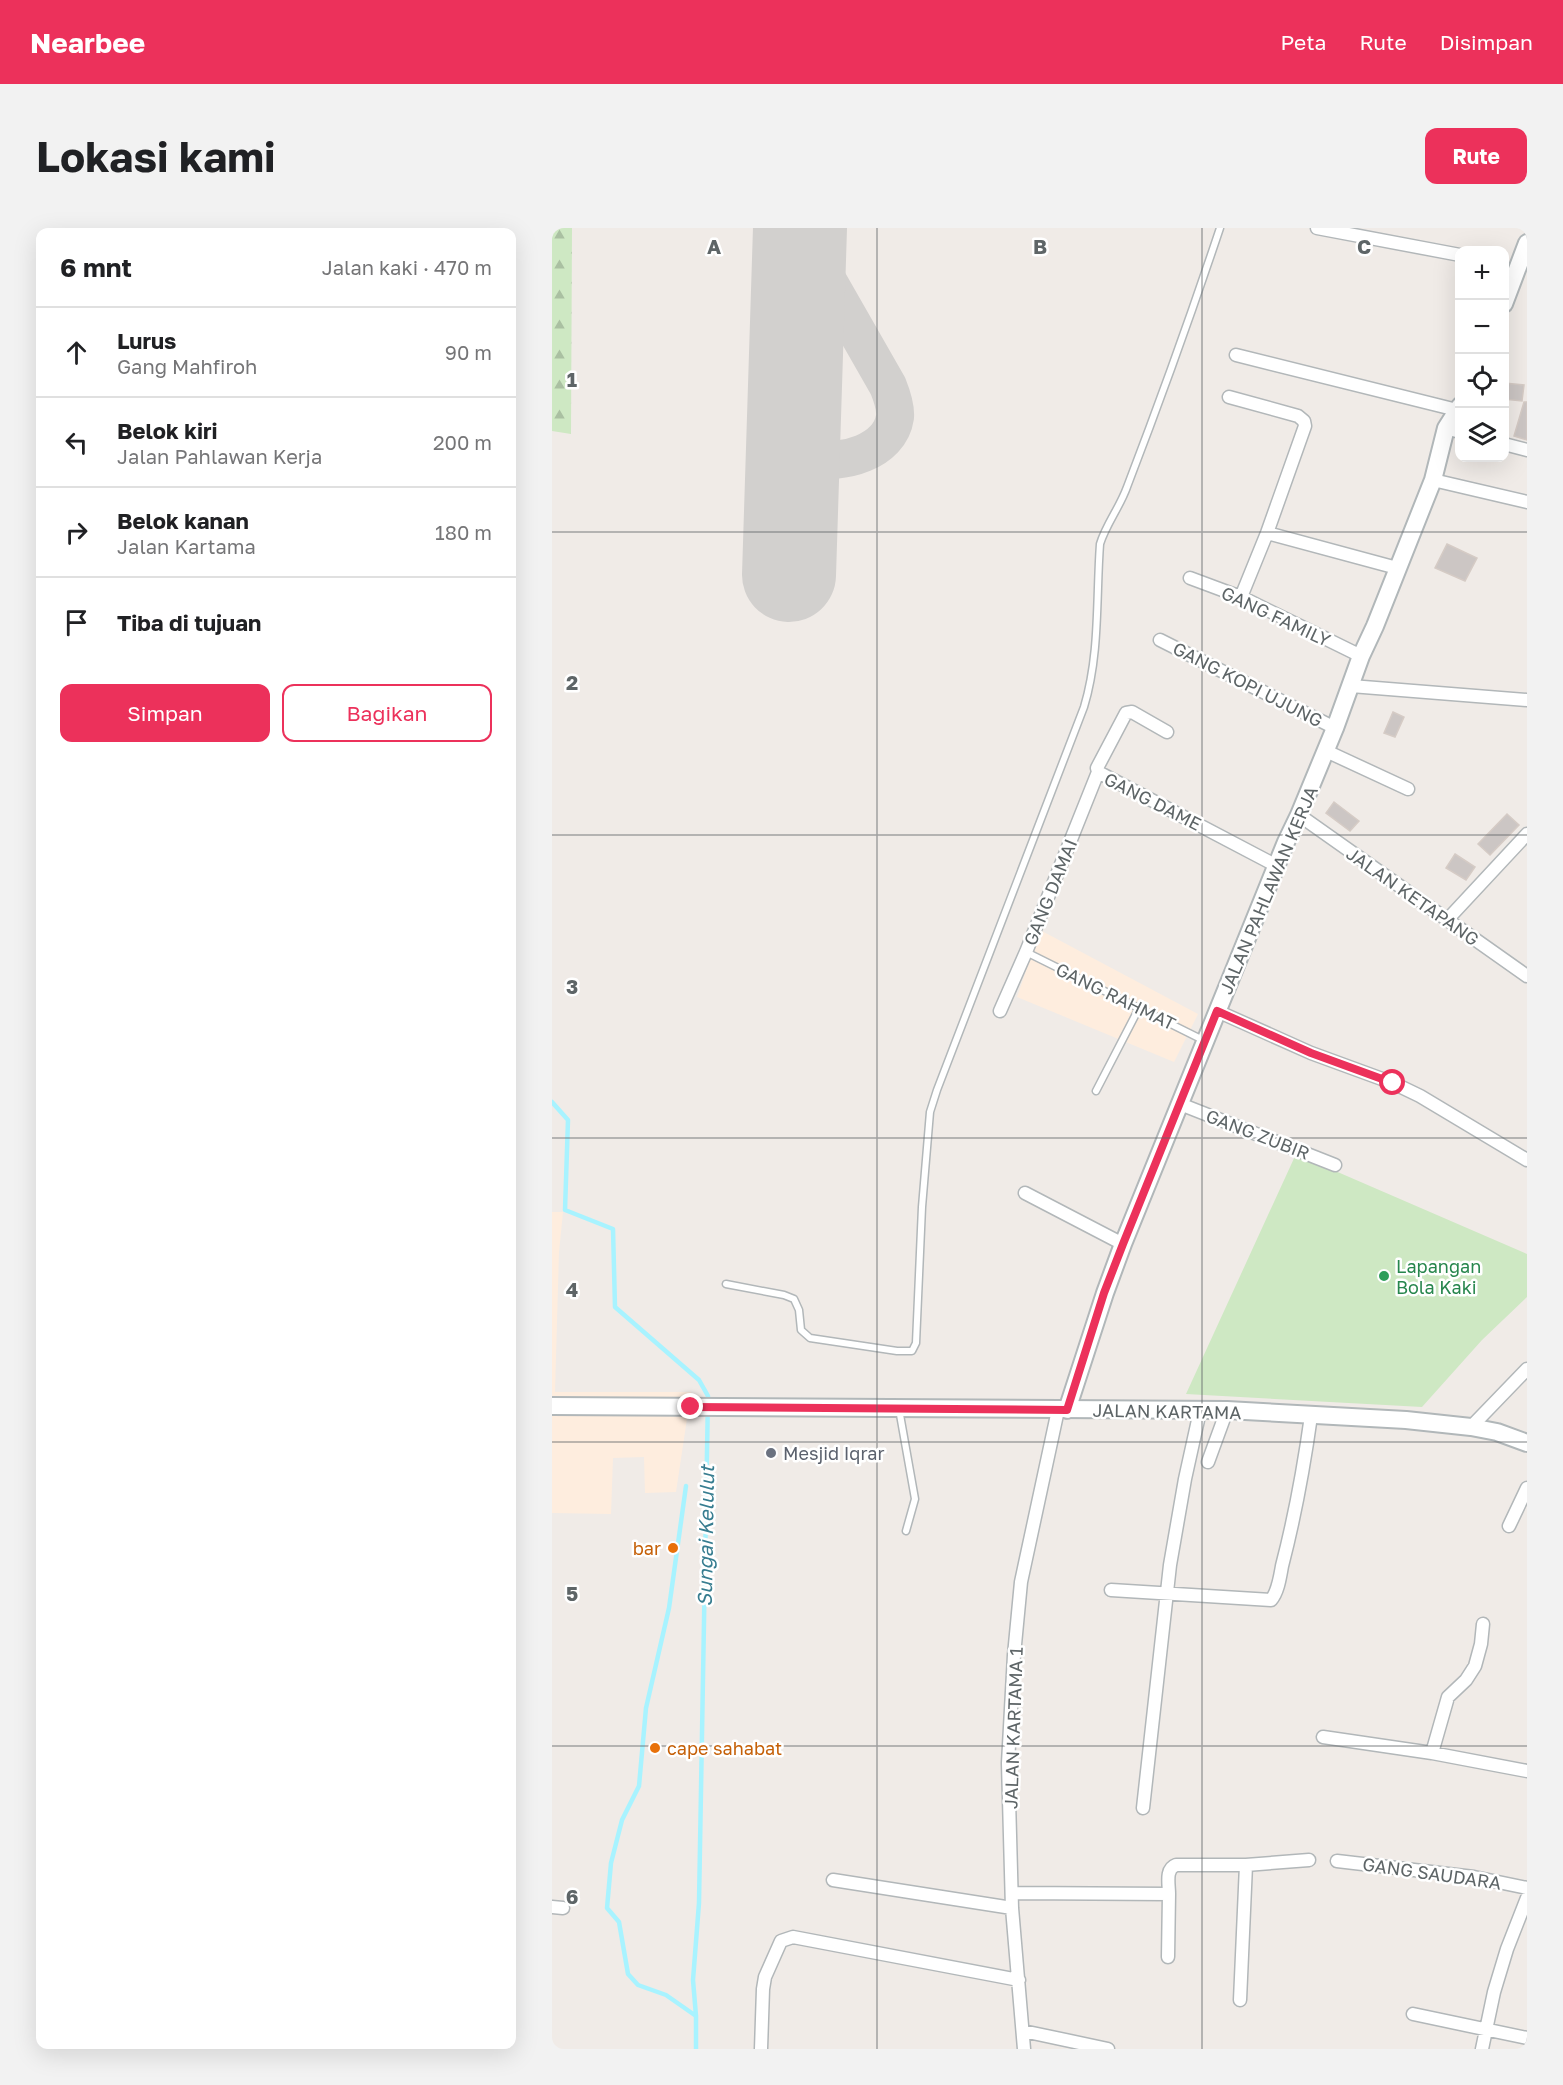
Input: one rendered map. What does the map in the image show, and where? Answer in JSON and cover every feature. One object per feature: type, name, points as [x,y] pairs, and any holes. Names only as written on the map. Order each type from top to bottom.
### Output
[{"type":"street","points":[[1317,228],[1455,254]]},
{"type":"street","points":[[1505,300],[1512,265],[1527,243]]},
{"type":"street","points":[[1236,355],[1455,407]]},
{"type":"street","points":[[1229,397],[1298,417],[1304,421],[1305,426],[1241,597]]},
{"type":"street","name":"JALAN PAHLAWAN KERJA","points":[[1062,1410],[1123,1244],[1276,866],[1326,751],[1360,656],[1375,626],[1453,430]]},
{"type":"street","points":[[1509,445],[1527,450]]},
{"type":"street","points":[[1432,480],[1527,502]]},
{"type":"street","points":[[1267,532],[1397,568]]},
{"type":"street","name":"GANG FAMILY","points":[[1190,578],[1241,597],[1360,656]]},
{"type":"street","name":"GANG KOPI UJUNG","points":[[1160,640],[1335,728]]},
{"type":"street","points":[[1351,686],[1527,700]]},
{"type":"street","name":"GANG DAME","points":[[1167,732],[1132,712],[1126,713],[1097,768],[1098,772],[1276,866]]},
{"type":"street","points":[[1326,751],[1408,789]]},
{"type":"street","name":"GANG DAMAI","points":[[1000,1011],[1098,772]]},
{"type":"street","name":"JALAN KETAPANG","points":[[1299,815],[1527,976]]},
{"type":"street","points":[[1447,920],[1527,834]]},
{"type":"street","points":[[1217,1011],[1311,1053],[1393,1083],[1420,1096],[1526,1159]]},
{"type":"street","name":"GANG ZUBIR","points":[[1180,1104],[1335,1165]]},
{"type":"street","points":[[1025,1193],[1123,1244]]},
{"type":"street","points":[[1472,1427],[1527,1369]]},
{"type":"street","name":"JALAN KARTAMA","points":[[552,1406],[1227,1410],[1406,1420],[1472,1427],[1497,1432],[1527,1443]]},
{"type":"street","name":"JALAN KARTAMA 1","points":[[1024,2049],[1012,1908],[1008,1763],[1014,1655],[1021,1582],[1062,1410]]},
{"type":"street","points":[[1208,1462],[1227,1410]]},
{"type":"street","points":[[1143,1808],[1166,1593],[1185,1479],[1200,1411]]},
{"type":"street","points":[[1111,1590],[1266,1602],[1274,1597],[1289,1542],[1311,1416]]},
{"type":"street","points":[[1509,1526],[1527,1488]]},
{"type":"street","points":[[1432,1753],[1449,1697],[1466,1680],[1475,1666],[1483,1624]]},
{"type":"street","points":[[1323,1737],[1432,1753],[1527,1771]]},
{"type":"street","points":[[1168,1957],[1169,1871],[1173,1866],[1246,1865],[1309,1860]]},
{"type":"street","name":"GANG SAUDARA","points":[[1337,1861],[1474,1877],[1527,1888]]},
{"type":"street","points":[[1240,2000],[1246,1865]]},
{"type":"street","points":[[833,1880],[1012,1908]]},
{"type":"street","points":[[1012,1893],[1169,1894]]},
{"type":"street","points":[[1482,2049],[1494,1992],[1507,1949],[1527,1898]]},
{"type":"street","points":[[760,2049],[765,1977],[781,1941],[786,1938],[793,1937],[1019,1980]]},
{"type":"street","points":[[1413,2014],[1527,2038]]},
{"type":"street","points":[[1023,2031],[1108,2049]]},
{"type":"lane","points":[[726,1284],[794,1299],[799,1310],[801,1330],[810,1338],[897,1351],[912,1351],[916,1343],[922,1207],[928,1130],[933,1101],[1084,707],[1095,659],[1100,544],[1104,531],[1123,499],[1188,323],[1220,228]]},
{"type":"lane","name":"GANG RAHMAT","points":[[1026,952],[1206,1041]]},
{"type":"lane","points":[[1096,1091],[1139,1008]]},
{"type":"lane","points":[[899,1409],[915,1499],[906,1532]]},
{"type":"shaded area","points":[[1040,930],[1198,1014],[1174,1062],[1017,997]]},
{"type":"shaded area","points":[[552,1212],[563,1212],[559,1252],[555,1392],[691,1392],[676,1492],[645,1493],[644,1457],[613,1458],[611,1514],[552,1513]]},
{"type":"green space","points":[[552,228],[572,228],[571,434],[552,431]]},
{"type":"green space","name":"Lapangan Bola Kaki","points":[[1296,1154],[1527,1254],[1527,1297],[1482,1340],[1422,1407],[1186,1394]]},
{"type":"building","points":[[1509,384],[1524,385],[1522,401],[1509,400]]},
{"type":"building","points":[[1524,402],[1527,402],[1527,440],[1514,436]]},
{"type":"building","points":[[1447,544],[1477,558],[1465,581],[1435,568]]},
{"type":"building","points":[[1393,712],[1404,717],[1395,737],[1384,733]]},
{"type":"building","points":[[1334,802],[1359,821],[1350,831],[1326,813]]},
{"type":"building","points":[[1507,814],[1519,825],[1490,855],[1478,844]]},
{"type":"building","points":[[1455,854],[1475,867],[1466,880],[1446,868]]},
{"type":"waterway","name":"Sungai Kelulut","points":[[552,1102],[568,1120],[565,1210],[613,1229],[615,1307],[699,1380],[708,1396],[699,1903],[693,1980],[696,2049]]},
{"type":"waterway","points":[[686,1486],[669,1608],[646,1708],[639,1786],[622,1820],[611,1863],[607,1908],[619,1922],[628,1974],[638,1985],[666,1995],[696,2016]]},
{"type":"taxiway","points":[[796,361],[777,398],[771,420],[777,433],[786,442],[809,457],[825,460],[863,453],[884,439],[895,417],[888,386],[800,232]]},
{"type":"runway","points":[[789,575],[800,228]]},
{"type":"place","name":"Lapangan Bola Kaki","points":[[1384,1276]]},
{"type":"place","name":"Mesjid Iqrar","points":[[771,1453]]},
{"type":"place","name":"bar","points":[[673,1548]]},
{"type":"place","name":"cape sahabat","points":[[655,1748]]},
{"type":"route","points":[[691,1407],[1067,1410],[1104,1293],[1217,1011],[1311,1053],[1393,1083]]}]
